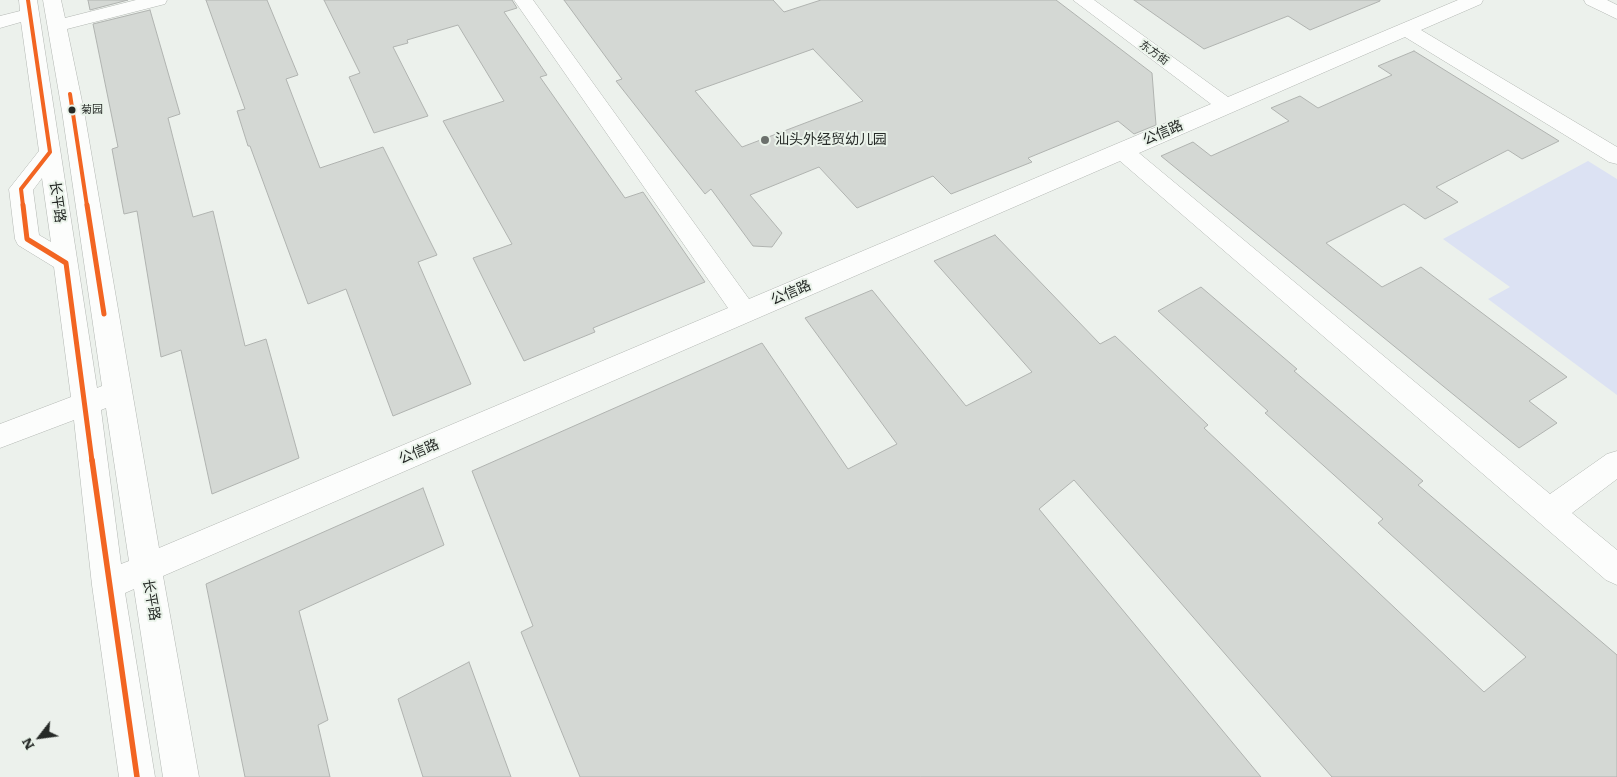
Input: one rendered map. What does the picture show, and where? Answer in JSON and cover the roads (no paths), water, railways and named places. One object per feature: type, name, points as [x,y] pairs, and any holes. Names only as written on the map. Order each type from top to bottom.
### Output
[{"type":"street","name":"长平路","points":[[52,0],[73,111],[116,392],[181,777]]},
{"type":"street","points":[[57,26],[158,0]]},
{"type":"street","points":[[522,0],[745,313]]},
{"type":"street","name":"东方街","points":[[1082,0],[1227,106]]},
{"type":"street","name":"公信路","points":[[108,585],[1474,0]]},
{"type":"street","points":[[1593,0],[1617,12]]},
{"type":"street","name":"长平路","points":[[29,7],[86,404],[108,585],[137,777]]},
{"type":"street","points":[[0,22],[29,7]]},
{"type":"street","points":[[1406,29],[1617,157]]},
{"type":"street","points":[[1123,151],[1617,570]]},
{"type":"street","points":[[50,152],[22,190],[28,239],[66,263]]},
{"type":"street","points":[[0,436],[116,392]]},
{"type":"street","points":[[1549,512],[1617,463]]},
{"type":"place","name":"菊园","points":[[72,110]]},
{"type":"place","name":"汕头外经贸幼儿园","points":[[765,140]]}]
